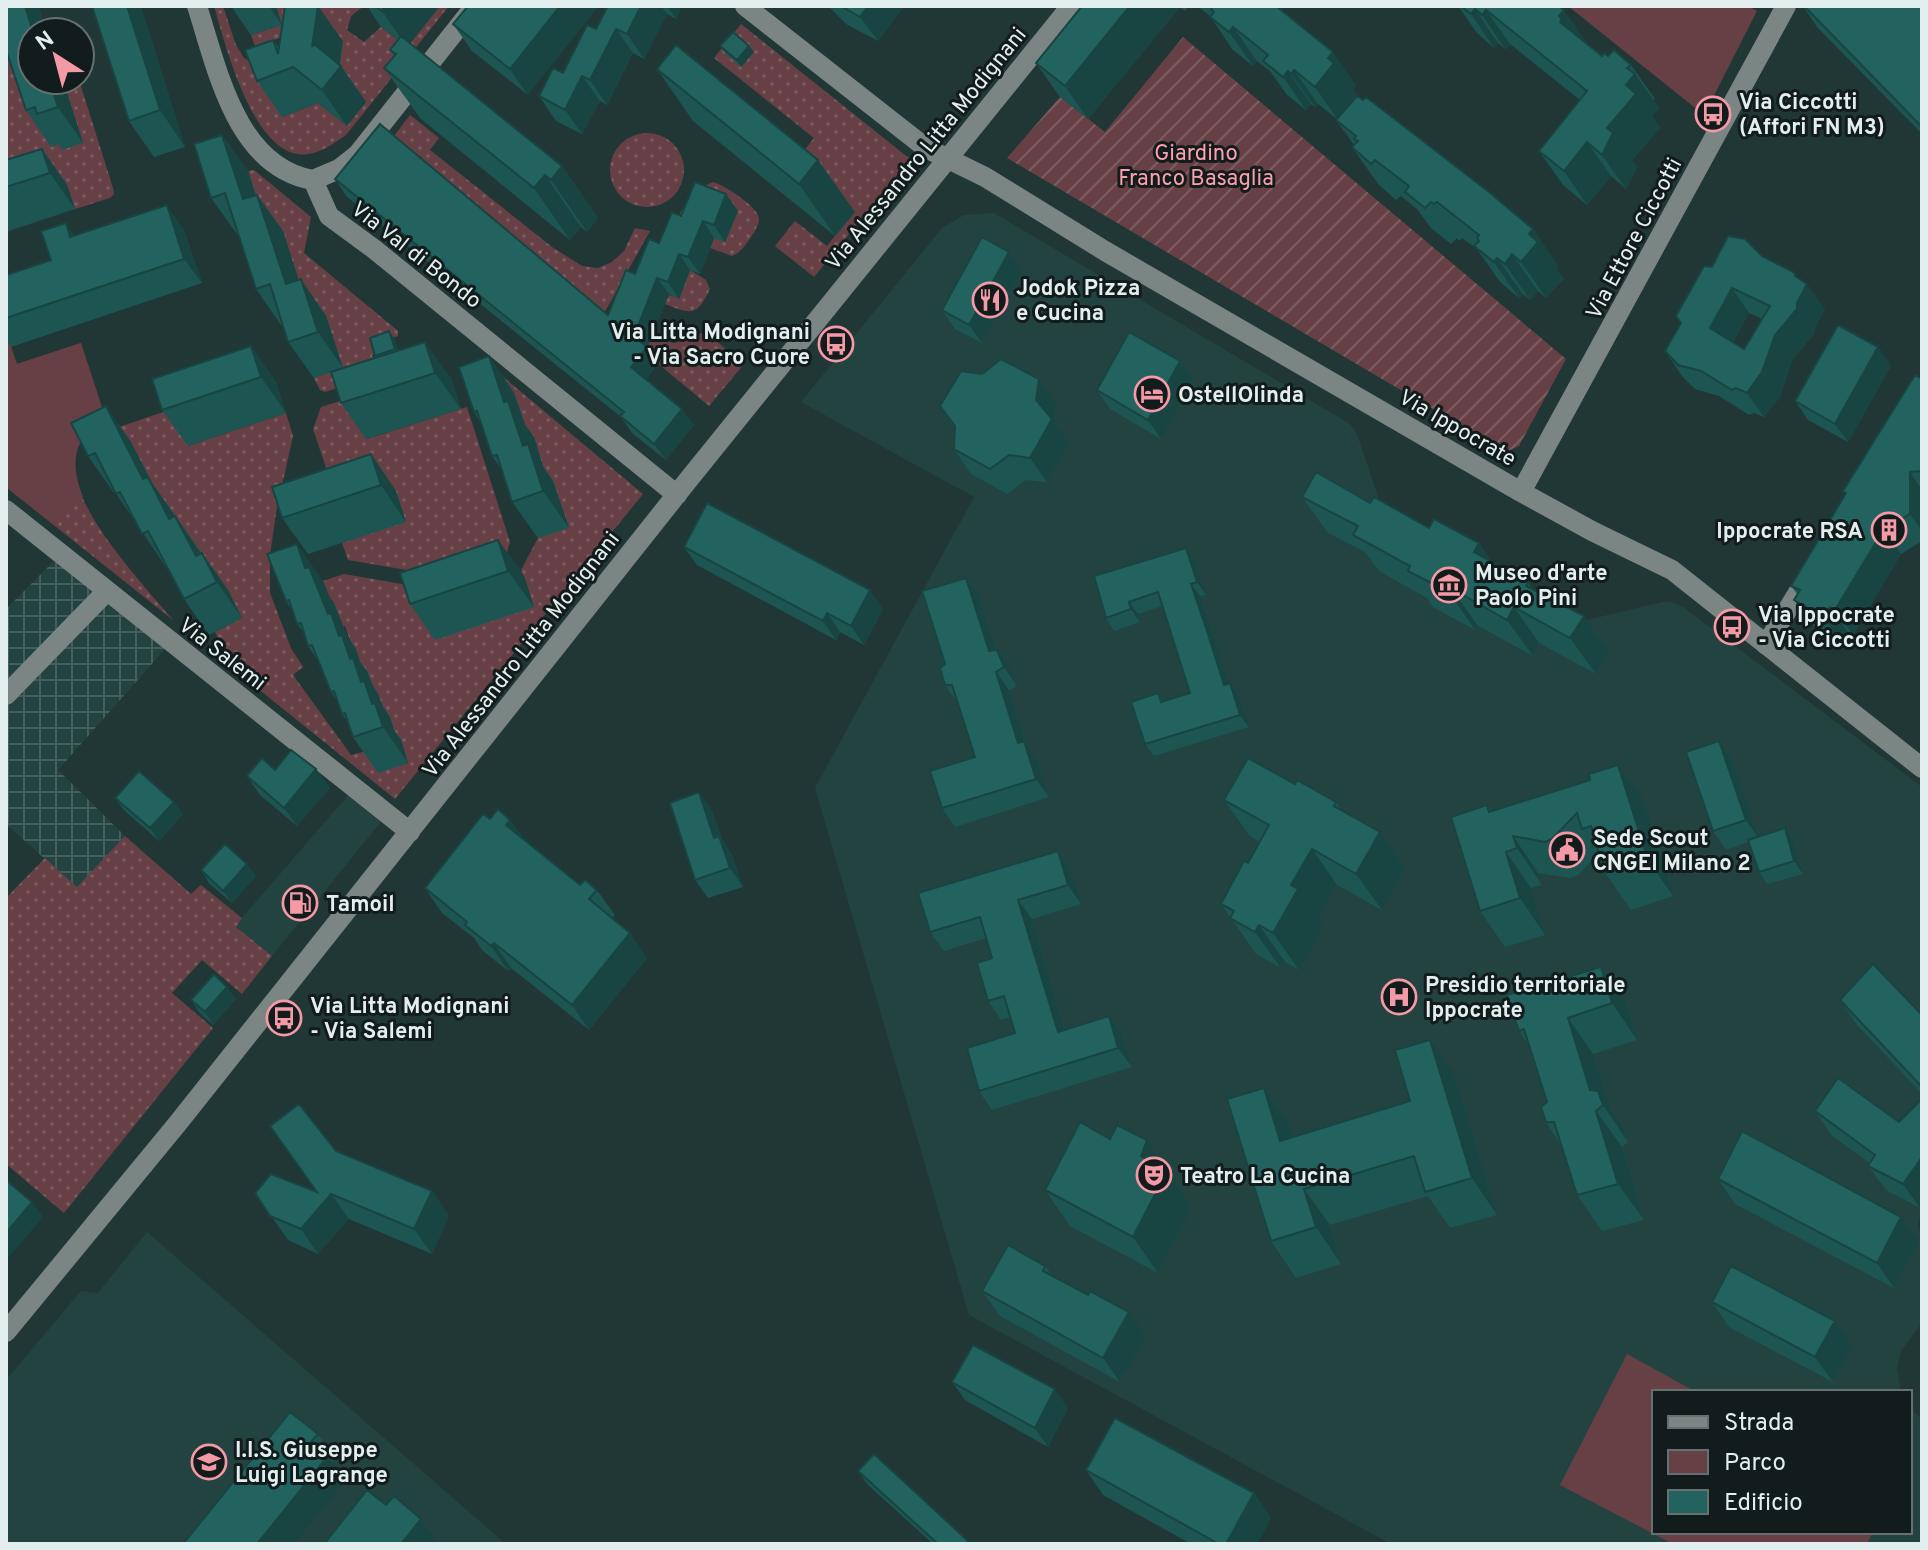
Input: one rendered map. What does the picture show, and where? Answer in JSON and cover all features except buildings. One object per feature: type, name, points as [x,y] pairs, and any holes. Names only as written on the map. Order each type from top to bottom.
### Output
[{"type":"street","points":[[197,6],[227,96],[240,123],[281,170],[297,178],[313,180],[339,169],[358,154],[475,6]]},
{"type":"street","name":"Via Ippocrate","points":[[745,6],[926,148],[985,177],[1105,251],[1521,492],[1672,570],[1922,768]]},
{"type":"street","name":"Via Alessandro Litta Modignani","points":[[6,1332],[149,1159],[1071,6]]},
{"type":"street","name":"Via Ettore Ciccotti","points":[[1521,492],[1786,6]]},
{"type":"street","name":"Via Val di Bondo","points":[[313,180],[329,216],[374,249],[677,495]]},
{"type":"street","name":"Via Salemi","points":[[6,510],[410,832]]},
{"type":"street","points":[[1766,645],[1825,550]]},
{"type":"street","points":[[6,695],[107,591]]},
{"type":"shaded area","name":"Presidio territoriale Ippocrate","points":[[994,213],[1350,424],[1357,434],[1386,520],[1574,623],[1663,602],[1683,607],[1922,787],[1922,1206],[1918,1227],[1922,1237],[1922,1323],[1901,1351],[1897,1369],[1901,1390],[1652,1390],[1652,1534],[1912,1534],[1912,1410],[1922,1419],[1922,1544],[1391,1544],[969,1315],[815,788],[974,497],[801,402],[942,228],[964,215]]},
{"type":"shaded area","points":[[55,560],[166,648],[58,770],[125,836],[77,888],[6,824],[6,609]]},
{"type":"shaded area","points":[[351,792],[384,818],[272,956],[235,926]]},
{"type":"shaded area","name":"I.I.S. Giuseppe Luigi Lagrange","points":[[147,1232],[506,1544],[6,1544],[6,1380],[81,1291],[98,1293]]},
{"type":"green space","points":[[214,6],[223,6],[236,45],[244,58],[262,68],[282,117],[318,103],[347,126],[307,29],[255,46],[251,35],[281,25],[276,6],[364,6],[351,16],[347,30],[364,42],[381,27],[407,47],[440,6],[449,6],[346,135],[308,154],[289,151],[272,139],[257,120],[234,71]]},
{"type":"green space","points":[[1568,6],[1748,6],[1757,11],[1704,115]]},
{"type":"green space","points":[[6,10],[16,40],[16,96],[35,96],[52,146],[60,143],[62,96],[84,96],[114,194],[75,209],[67,185],[6,176]]},
{"type":"green space","points":[[741,24],[910,159],[814,277],[775,246],[795,221],[827,246],[854,212],[794,163],[814,138],[714,58]]},
{"type":"green space","name":"Giardino Franco Basaglia","points":[[1183,37],[1566,359],[1519,446],[1506,452],[1007,158],[1060,97],[1105,132]]},
{"type":"green space","points":[[410,115],[439,138],[430,150],[552,247],[582,266],[598,268],[612,262],[624,251],[635,228],[650,231],[602,317],[391,140]]},
{"type":"green space","points":[[647,133],[661,136],[673,144],[681,156],[684,170],[681,184],[673,196],[661,204],[647,207],[633,204],[621,196],[613,184],[610,170],[613,156],[621,144],[633,136]]},
{"type":"green space","points":[[254,170],[311,217],[304,253],[398,331],[398,336],[384,341],[377,353],[372,355],[378,375],[325,392],[320,390],[314,378],[342,368],[311,320],[283,231],[268,235],[248,171]]},
{"type":"green space","points":[[713,182],[747,203],[759,219],[745,245],[732,256],[710,248],[714,238],[725,241],[682,218],[680,213],[696,190]]},
{"type":"green space","points":[[690,270],[706,280],[710,289],[701,304],[697,309],[688,311],[665,304],[669,295],[679,298]]},
{"type":"green space","points":[[620,332],[675,343],[705,332],[744,364],[709,406]]},
{"type":"green space","points":[[6,333],[17,364],[81,343],[88,422],[75,457],[76,481],[84,502],[112,546],[173,620],[6,487]]},
{"type":"green space","points":[[6,333],[17,364],[81,343],[103,410],[86,430],[77,450],[76,471],[83,497],[55,526],[6,487]]},
{"type":"green space","points":[[483,360],[643,494],[395,799],[210,650],[218,638],[215,632],[242,618],[222,593],[201,552],[104,441],[119,427],[175,408],[188,446],[286,413],[293,436],[276,513],[270,555],[270,593],[291,648],[303,667],[293,675],[351,755],[370,750],[408,764],[401,740],[397,740],[323,581],[344,574],[534,607],[521,570],[538,538],[568,527],[548,482],[534,438],[529,438]]},
{"type":"green space","points":[[353,397],[367,439],[467,407],[510,542],[506,556],[448,577],[348,560],[342,543],[406,521],[334,491],[313,429],[321,407]]},
{"type":"green space","points":[[125,836],[191,894],[201,885],[242,918],[236,927],[272,956],[242,994],[202,960],[172,993],[213,1028],[64,1213],[6,1164],[6,898],[45,858],[77,887]]},
{"type":"green space","points":[[1627,1354],[1692,1390],[1652,1390],[1652,1533],[1560,1485]]},
{"type":"green space","points":[[1654,1534],[1872,1534],[1867,1544],[1673,1544]]},
{"type":"place","name":"Via Ciccotti (Affori FN M3)","points":[[1713,114]]},
{"type":"place","name":"Jodok Pizza e Cucina","points":[[990,300]]},
{"type":"place","name":"Via Litta Modignani - Via Sacro Cuore","points":[[836,344]]},
{"type":"place","name":"OstellOlinda","points":[[1152,394]]},
{"type":"place","name":"Ippocrate RSA","points":[[1889,530]]},
{"type":"place","name":"Museo d'arte Paolo Pini","points":[[1449,585]]},
{"type":"place","name":"Via Ippocrate - Via Ciccotti","points":[[1732,627]]},
{"type":"place","name":"Sede Scout CNGEI Milano 2","points":[[1567,850]]},
{"type":"place","name":"Tamoil","points":[[300,903]]},
{"type":"place","name":"Presidio territoriale Ippocrate","points":[[1399,997]]},
{"type":"place","name":"Via Litta Modignani - Via Salemi","points":[[284,1018]]},
{"type":"place","name":"Teatro La Cucina","points":[[1154,1175]]},
{"type":"place","name":"I.I.S. Giuseppe Luigi Lagrange","points":[[209,1462]]}]
